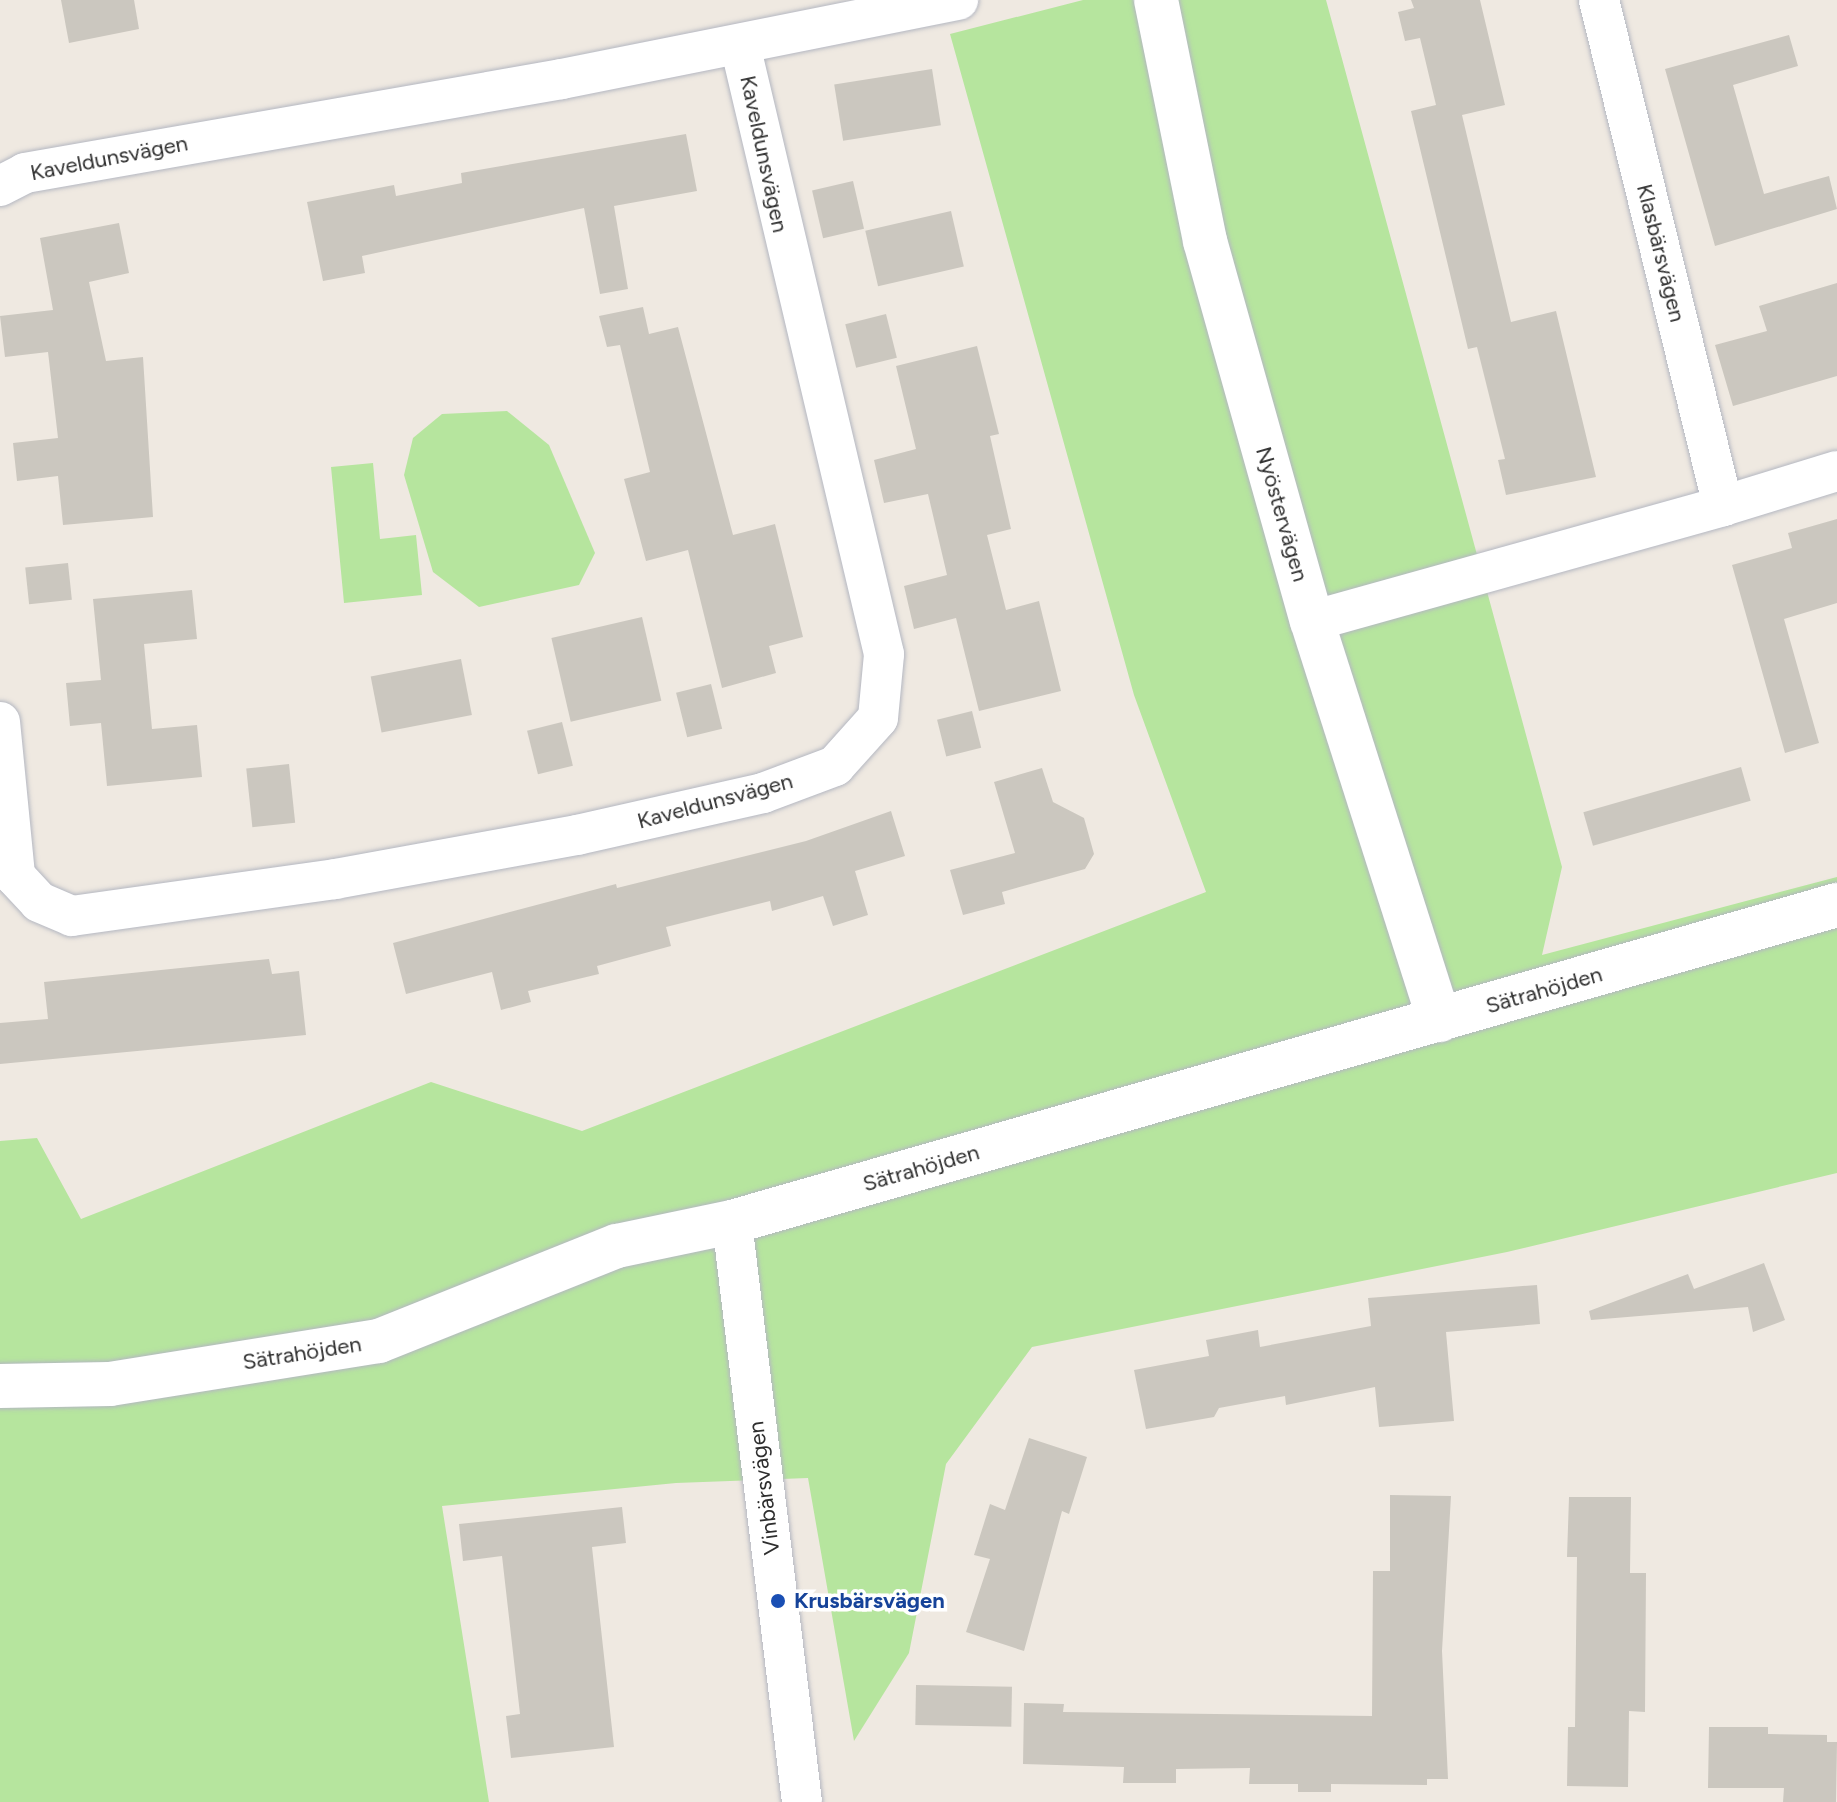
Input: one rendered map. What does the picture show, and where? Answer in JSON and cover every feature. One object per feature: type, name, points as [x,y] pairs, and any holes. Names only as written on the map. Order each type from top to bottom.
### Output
[{"type":"street","name":"Kaveldunsvägen","points":[[0,186],[25,173],[740,45],[958,0]]},
{"type":"street","name":"Nyöstervägen","points":[[1156,0],[1205,241],[1312,621],[1439,1020]]},
{"type":"street","name":"Klasbärsvägen","points":[[1599,0],[1723,506]]},
{"type":"street","name":"Kaveldunsvägen","points":[[0,722],[15,876],[39,902],[72,916],[319,881],[577,835],[763,793],[835,766],[878,718],[884,654],[740,45]]},
{"type":"street","points":[[1312,621],[1837,471]]},
{"type":"street","name":"Sätrahöjden","points":[[0,1386],[110,1384],[379,1341],[617,1246],[732,1222],[1837,905]]},
{"type":"street","name":"Vinbärsvägen","points":[[732,1222],[802,1802]]},
{"type":"green space","points":[[1083,0],[1326,0],[1562,867],[1542,955],[1837,877],[1837,1173],[1507,1252],[1032,1347],[946,1464],[909,1653],[854,1741],[808,1478],[676,1483],[442,1506],[489,1802],[0,1802],[0,1141],[37,1138],[81,1219],[431,1082],[582,1131],[1206,892],[1134,695],[950,34]]},
{"type":"green space","points":[[507,411],[549,445],[595,553],[579,585],[479,607],[433,572],[404,475],[413,438],[442,414]]},
{"type":"green space","points":[[373,463],[380,539],[416,535],[422,595],[344,603],[331,467]]},
{"type":"building","points":[[61,0],[134,0],[139,29],[69,43]]},
{"type":"building","points":[[1411,0],[1480,0],[1505,105],[1462,115],[1511,322],[1556,311],[1596,477],[1506,495],[1498,460],[1505,459],[1477,347],[1468,349],[1411,111],[1436,105],[1420,38],[1405,41],[1398,12],[1414,8]]},
{"type":"building","points":[[1789,35],[1798,66],[1733,85],[1764,194],[1829,176],[1837,209],[1715,246],[1665,69]]},
{"type":"building","points":[[932,69],[941,125],[843,141],[834,84]]},
{"type":"building","points":[[686,134],[697,191],[614,206],[628,289],[600,294],[584,208],[362,256],[365,273],[323,281],[307,202],[394,185],[396,196],[462,183],[461,173]]},
{"type":"building","points":[[853,181],[864,229],[823,238],[812,190]]},
{"type":"building","points":[[951,211],[964,267],[878,286],[865,231]]},
{"type":"building","points":[[119,223],[129,273],[89,282],[106,361],[143,357],[153,517],[63,525],[58,476],[17,481],[13,443],[58,438],[48,352],[5,357],[0,316],[53,310],[40,238]]},
{"type":"building","points":[[1837,283],[1837,376],[1733,406],[1715,345],[1767,331],[1759,306]]},
{"type":"building","points":[[643,307],[649,334],[678,327],[733,535],[775,524],[803,637],[769,646],[776,673],[722,688],[688,550],[646,561],[624,479],[650,472],[620,345],[607,347],[599,316]]},
{"type":"building","points":[[886,314],[897,358],[856,368],[845,324]]},
{"type":"building","points":[[977,346],[999,434],[990,436],[1011,529],[987,535],[1006,610],[1039,601],[1061,691],[979,711],[956,618],[914,629],[904,586],[947,575],[928,494],[884,503],[874,460],[916,449],[896,366]]},
{"type":"building","points":[[1837,519],[1837,603],[1784,619],[1819,743],[1785,753],[1732,565],[1792,548],[1788,533]]},
{"type":"building","points":[[68,563],[72,600],[29,604],[25,567]]},
{"type":"building","points":[[192,590],[197,639],[144,644],[152,729],[197,725],[202,777],[107,786],[101,723],[70,726],[66,683],[101,680],[93,599]]},
{"type":"building","points":[[642,617],[661,701],[571,722],[551,638]]},
{"type":"building","points":[[461,659],[472,715],[382,733],[371,677]]},
{"type":"building","points":[[711,684],[722,729],[687,737],[676,693]]},
{"type":"building","points":[[972,711],[981,748],[946,757],[937,720]]},
{"type":"building","points":[[562,722],[573,766],[538,774],[527,731]]},
{"type":"building","points":[[289,764],[295,823],[252,827],[246,768]]},
{"type":"building","points":[[1741,767],[1751,801],[1593,846],[1583,812]]},
{"type":"building","points":[[1042,768],[1053,802],[1084,818],[1094,854],[1085,869],[1002,892],[1005,904],[963,915],[950,870],[1015,853],[994,782]]},
{"type":"building","points":[[891,811],[905,856],[855,871],[868,915],[833,926],[823,896],[772,911],[770,901],[666,927],[671,946],[597,966],[599,974],[528,991],[531,1002],[501,1010],[492,972],[406,994],[393,943],[616,884],[617,888],[806,841]]},
{"type":"building","points":[[269,959],[272,974],[299,971],[306,1035],[0,1064],[0,1023],[48,1019],[44,982]]},
{"type":"building","points":[[1764,1263],[1785,1320],[1753,1332],[1748,1307],[1591,1320],[1589,1311],[1688,1274],[1694,1289]]},
{"type":"building","points":[[1537,1285],[1540,1324],[1446,1332],[1454,1421],[1379,1427],[1375,1387],[1286,1405],[1285,1396],[1219,1408],[1214,1417],[1146,1429],[1134,1370],[1209,1356],[1206,1340],[1258,1330],[1260,1347],[1371,1326],[1368,1298]]},
{"type":"building","points":[[1029,1438],[1087,1457],[1069,1514],[1062,1511],[1024,1651],[966,1632],[990,1559],[974,1555],[990,1504],[1005,1510]]},
{"type":"building","points":[[1390,1495],[1451,1496],[1442,1651],[1448,1779],[1427,1779],[1427,1785],[1331,1784],[1331,1792],[1298,1792],[1298,1784],[1249,1784],[1250,1768],[1176,1769],[1176,1783],[1123,1783],[1124,1767],[1023,1764],[1024,1703],[1064,1704],[1063,1712],[1372,1716],[1373,1571],[1390,1571]]},
{"type":"building","points":[[1569,1497],[1631,1497],[1630,1573],[1646,1573],[1645,1712],[1629,1711],[1628,1787],[1567,1786],[1568,1727],[1575,1727],[1577,1557],[1567,1557]]},
{"type":"building","points":[[622,1507],[626,1543],[592,1547],[614,1747],[511,1758],[506,1716],[520,1714],[502,1556],[463,1561],[459,1524]]},
{"type":"building","points":[[916,1685],[1012,1687],[1011,1727],[915,1725]]},
{"type":"building","points":[[1709,1727],[1768,1727],[1768,1734],[1827,1735],[1827,1742],[1837,1742],[1836,1802],[1783,1802],[1784,1788],[1708,1788]]},
{"type":"place","name":"Krusbärsvägen","points":[[778,1601]]}]
